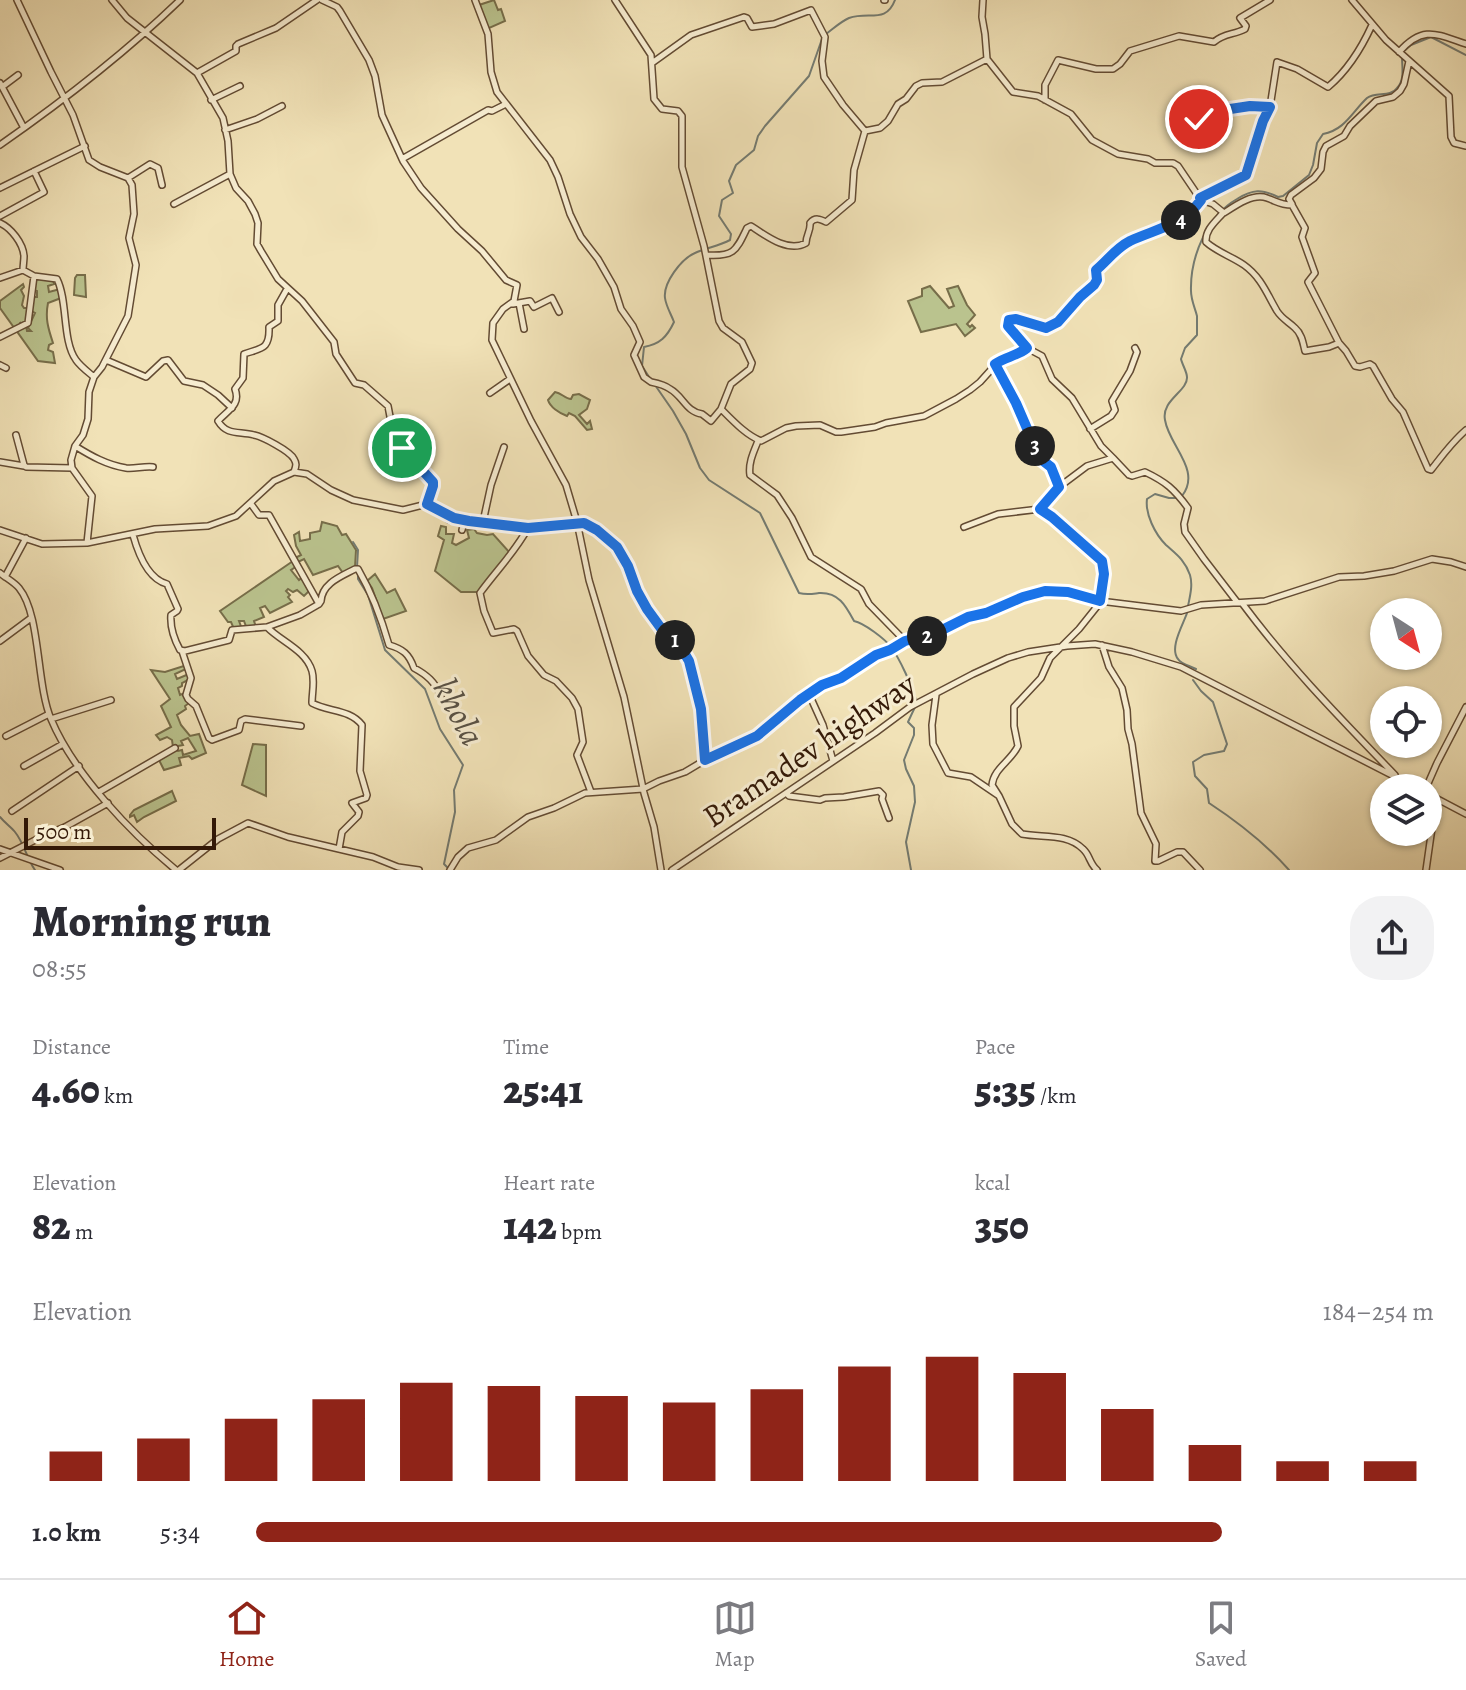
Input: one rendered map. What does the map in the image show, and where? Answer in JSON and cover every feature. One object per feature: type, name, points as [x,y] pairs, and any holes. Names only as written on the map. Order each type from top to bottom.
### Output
[{"type":"street","points":[[17,0],[65,98],[89,160],[128,178],[132,185],[133,222],[129,238],[136,265],[128,316],[94,377],[89,392],[88,419],[71,460],[72,468],[92,496],[87,543]]},
{"type":"street","points":[[112,0],[127,18],[197,73],[223,118],[230,174],[255,214],[257,244],[272,271],[302,301],[334,342],[336,354],[355,383],[364,385],[388,406],[395,443],[433,482],[427,504]]},
{"type":"street","points":[[0,145],[65,98],[180,0]]},
{"type":"street","points":[[197,73],[236,51],[238,44],[276,28],[320,0],[337,7],[369,60],[382,115],[402,159],[421,188],[458,229],[506,280],[517,285],[514,301],[524,329]]},
{"type":"street","points":[[475,0],[488,34],[495,86],[550,160],[581,237],[598,259],[614,287],[621,309],[639,338],[634,355],[644,377],[669,387],[690,410],[711,421],[721,409],[731,384],[750,369],[752,363],[742,342],[723,328],[719,321],[704,246],[682,167],[682,116],[678,111],[662,109],[654,99],[652,63],[647,47],[615,0]]},
{"type":"street","points":[[983,0],[987,59],[1013,92],[1038,96],[1071,114],[1092,140],[1108,150],[1155,163],[1173,163],[1201,199],[1222,211]]},
{"type":"street","points":[[1045,100],[1045,85],[1058,60],[1096,69],[1113,69],[1130,51],[1179,36],[1214,42],[1222,36],[1245,29],[1240,18],[1270,0]]},
{"type":"street","points":[[1352,0],[1404,57],[1449,96],[1451,137],[1454,143],[1466,146]]},
{"type":"street","points":[[652,63],[691,35],[744,17],[752,27],[774,24],[811,10],[824,35],[824,77],[865,131]]},
{"type":"street","points":[[1372,25],[1361,46],[1328,87],[1297,69],[1277,62],[1270,107],[1246,175],[1201,199],[1192,212],[1177,222],[1121,246],[1096,270],[1094,285],[1054,324],[1046,328],[1016,319],[1009,320],[1008,326],[1027,348],[1042,356],[1052,379],[1072,398],[1101,446],[1129,475],[1145,472],[1166,482],[1177,493],[1188,508],[1184,524],[1191,542],[1262,630],[1394,774]]},
{"type":"street","points":[[1466,44],[1433,33],[1410,40],[1404,57],[1404,84],[1400,91],[1393,97],[1376,101],[1344,136],[1326,146],[1321,169],[1289,199],[1305,228],[1302,237],[1315,273],[1308,282],[1339,343],[1355,366],[1373,366],[1403,412],[1428,469],[1433,468],[1466,430]]},
{"type":"street","points":[[865,131],[874,131],[888,121],[898,104],[916,86],[942,82],[987,59]]},
{"type":"street","points":[[18,75],[1,85],[24,128]]},
{"type":"street","points":[[211,100],[240,86]]},
{"type":"street","points":[[402,159],[488,110],[506,104]]},
{"type":"street","points":[[225,130],[282,106]]},
{"type":"street","points":[[1199,119],[1217,111],[1250,106],[1270,107]]},
{"type":"street","points":[[706,255],[731,254],[751,226],[771,240],[802,247],[813,220],[818,218],[826,222],[852,200],[854,170],[865,131]]},
{"type":"street","points":[[0,188],[85,146]]},
{"type":"street","points":[[128,178],[150,164],[158,168],[162,185]]},
{"type":"street","points":[[0,216],[44,192],[34,171]]},
{"type":"street","points":[[174,204],[230,174]]},
{"type":"street","points":[[1292,205],[1282,206],[1263,196],[1252,197],[1222,211],[1208,230],[1206,242],[1253,273],[1277,312],[1297,329],[1305,351],[1339,343]]},
{"type":"street","points":[[0,223],[6,225],[19,244],[24,255],[23,270]]},
{"type":"street","points":[[0,278],[23,270],[34,276],[57,279],[74,358],[94,377]]},
{"type":"street","points":[[0,337],[28,323],[34,276]]},
{"type":"street","points":[[287,289],[278,305],[278,321],[269,327],[265,346],[244,354],[243,378],[235,389],[237,401],[218,421],[223,428],[234,433],[257,435],[281,448],[294,458],[294,472]]},
{"type":"street","points":[[559,312],[552,298],[534,307],[530,301],[503,309],[493,323],[492,340],[566,485],[589,580],[624,697],[661,870]]},
{"type":"street","points":[[721,409],[758,441],[796,426],[820,425],[841,432],[875,427],[924,416],[970,390],[995,364],[1027,348]]},
{"type":"street","points":[[1090,429],[1115,410],[1112,401],[1130,371],[1137,352],[1135,348]]},
{"type":"street","points":[[106,360],[146,377],[168,360],[184,381],[203,385],[232,408]]},
{"type":"street","points":[[995,364],[1035,447],[1042,460],[1051,467],[1059,487]]},
{"type":"street","points":[[490,393],[510,379]]},
{"type":"street","points":[[16,435],[25,467]]},
{"type":"street","points":[[758,441],[752,456],[750,475],[777,495],[811,557],[861,589],[869,604],[905,641]]},
{"type":"street","points":[[75,446],[106,463],[127,468],[153,467]]},
{"type":"street","points":[[483,522],[493,477],[504,447]]},
{"type":"street","points":[[1040,509],[1059,487],[1087,466],[1113,458]]},
{"type":"street","points":[[0,462],[25,467],[72,468]]},
{"type":"street","points":[[0,530],[42,544],[87,543],[155,529],[208,526],[236,516],[274,481],[294,472],[307,474],[353,500],[403,510],[427,504],[449,520],[464,522],[462,530]]},
{"type":"street","points":[[251,504],[259,515],[269,515],[319,604]]},
{"type":"street","points":[[435,509],[454,518],[528,528],[584,523],[617,547],[647,609],[663,631],[679,644],[689,661],[701,709],[705,760]]},
{"type":"street","points":[[964,527],[998,514],[1040,509],[1102,561],[1104,574],[1100,601],[1050,658],[1041,678],[1014,707],[1018,746],[992,781],[1012,824],[1022,834],[1072,841],[1084,850],[1097,870]]},
{"type":"street","points":[[528,528],[512,555],[480,593],[484,611],[493,633],[517,631],[528,656],[544,675],[556,681],[572,698],[578,709],[583,742],[577,755],[591,792]]},
{"type":"street","points":[[133,535],[154,578],[165,582],[178,609],[171,615],[176,642],[191,678],[186,695],[196,706],[209,738],[212,740],[239,730],[241,721],[245,719],[301,726]]},
{"type":"street","points":[[26,538],[2,575],[18,587],[26,600],[44,699],[50,716],[63,744],[99,792],[155,852],[178,870],[218,839],[245,824],[373,857],[398,867],[419,870]]},
{"type":"street","points":[[452,869],[458,857],[468,848],[496,840],[528,817],[585,793],[643,789],[685,772],[757,736],[822,685],[841,678],[876,655],[1023,597],[1045,591],[1068,592],[1100,601],[1181,611],[1201,605],[1265,601],[1339,577],[1394,571],[1432,559],[1466,567]]},
{"type":"street","points":[[182,651],[229,640],[232,630],[267,627],[300,615],[319,604],[324,589],[335,580],[357,569],[373,594],[389,645],[401,649],[410,657],[414,668],[427,675],[441,696]]},
{"type":"street","points":[[0,641],[31,618]]},
{"type":"street","points":[[267,627],[309,664],[313,680],[312,703],[344,713],[362,725],[360,771],[367,795],[352,803],[359,812],[342,832],[339,849]]},
{"type":"street","points":[[1102,645],[1109,667],[1122,688],[1139,803],[1156,844],[1155,861],[1183,852],[1200,870]]},
{"type":"street","name":"Bramadev highway","points":[[672,870],[910,707],[1008,658],[1063,646],[1102,645],[1181,667],[1389,774]]},
{"type":"street","points":[[809,694],[823,725],[833,761]]},
{"type":"street","points":[[936,694],[933,744],[948,773],[971,777],[999,796]]},
{"type":"street","points":[[6,736],[50,716],[111,700]]},
{"type":"street","points":[[1432,774],[1466,707]]},
{"type":"street","points":[[24,766],[63,744]]},
{"type":"street","points":[[99,792],[175,748]]},
{"type":"street","points":[[12,811],[79,766]]},
{"type":"street","points":[[786,793],[820,800],[879,791],[889,818]]},
{"type":"street","points":[[1442,801],[1466,814]]},
{"type":"street","points":[[0,858],[108,803]]},
{"type":"street","points":[[1426,870],[1429,846]]},
{"type":"street","points":[[0,849],[60,870]]},
{"type":"green space","points":[[494,0],[505,21],[487,29],[479,5]]},
{"type":"green space","points":[[77,275],[85,275],[86,297],[74,295]]},
{"type":"green space","points":[[35,277],[53,279],[54,284],[48,286],[49,292],[60,289],[61,298],[48,303],[47,308],[53,343],[48,350],[53,352],[55,363],[38,361],[16,330],[26,325],[27,331],[31,331],[28,328],[35,313],[31,311],[32,297],[37,297],[37,291],[33,290]]},
{"type":"green space","points":[[23,284],[22,305],[30,308],[26,323],[22,325],[20,322],[21,326],[15,329],[0,308],[0,301]]},
{"type":"green space","points":[[930,286],[949,308],[954,306],[947,289],[958,286],[975,315],[967,324],[975,328],[965,336],[956,324],[921,332],[908,301],[922,296],[922,289]]},
{"type":"green space","points":[[555,392],[569,399],[579,394],[590,400],[587,409],[579,415],[587,424],[590,421],[592,429],[587,430],[575,416],[569,413],[567,416],[553,407],[548,400]]},
{"type":"green space","points":[[322,522],[337,526],[342,535],[346,534],[356,550],[355,567],[343,573],[338,566],[313,575],[304,559],[298,562],[295,558],[301,555],[294,535],[299,532],[300,541],[310,539],[310,533],[320,531]]},
{"type":"green space","points":[[441,526],[446,527],[446,534],[454,534],[452,543],[456,545],[469,538],[467,530],[474,529],[477,533],[493,534],[511,554],[480,592],[461,592],[435,571],[444,540],[438,536]]},
{"type":"green space","points":[[293,561],[297,566],[291,570],[299,580],[304,576],[311,589],[304,596],[297,590],[293,592],[288,589],[286,591],[292,602],[270,613],[265,606],[260,608],[264,617],[254,621],[256,627],[247,629],[244,621],[239,621],[242,629],[234,629],[220,611]]},
{"type":"green space","points":[[375,574],[387,593],[395,589],[406,611],[383,619],[367,581]]},
{"type":"green space","points":[[187,665],[188,668],[175,674],[177,679],[189,674],[190,679],[178,688],[180,695],[185,693],[189,703],[177,715],[190,736],[199,734],[206,753],[192,759],[189,756],[179,758],[181,765],[164,770],[158,758],[175,749],[182,750],[183,755],[196,751],[188,738],[181,741],[183,745],[173,747],[172,740],[167,737],[160,740],[156,735],[171,727],[161,706],[170,699],[151,670],[165,672]]},
{"type":"green space","points":[[253,744],[266,745],[266,796],[242,785]]},
{"type":"green space","points":[[172,791],[176,801],[137,822],[134,815],[130,817],[134,810]]},
{"type":"waterway","points":[[826,34],[849,18],[887,12],[895,0]]},
{"type":"waterway","points":[[1404,51],[1431,37],[1466,55]]},
{"type":"waterway","points":[[651,380],[642,366],[644,347],[662,339],[674,322],[665,298],[670,279],[690,256],[730,240],[731,234],[719,216],[722,200],[733,193],[729,181],[736,165],[754,150],[765,126],[809,76],[822,39]]},
{"type":"waterway","points":[[1182,496],[1187,486],[1186,467],[1168,430],[1165,413],[1170,401],[1186,382],[1187,375],[1181,359],[1185,348],[1197,335],[1191,278],[1202,239],[1217,216],[1237,199],[1258,191],[1283,196],[1309,175],[1317,143],[1323,134],[1343,125],[1367,98],[1391,93],[1400,85],[1402,57]]},
{"type":"waterway","points":[[655,385],[673,411],[700,468],[709,480],[760,513],[799,593],[826,593],[837,597],[854,621],[869,628],[891,647],[916,700]]},
{"type":"waterway","points":[[1178,498],[1155,494],[1147,499],[1147,505],[1158,535],[1188,570],[1191,583],[1188,606]]},
{"type":"waterway","name":"khola","points":[[353,542],[358,550],[357,567]]},
{"type":"waterway","name":"khola","points":[[358,574],[385,650],[425,689],[440,729],[463,765],[454,790],[455,812],[444,864],[450,870]]},
{"type":"waterway","points":[[1187,613],[1175,649],[1181,662],[1196,669]]},
{"type":"waterway","points":[[1193,680],[1213,702],[1227,744],[1224,751],[1204,755],[1193,762],[1195,776],[1207,789],[1209,803],[1251,834],[1289,870]]},
{"type":"waterway","points":[[911,870],[906,842],[915,802],[914,786],[904,760],[914,735],[914,728],[908,722],[915,707]]},
{"type":"waterway","points":[[0,817],[18,836],[35,870]]},
{"type":"route","points":[[402,448],[433,482],[427,504],[454,518],[528,528],[584,523],[617,547],[647,609],[663,631],[679,644],[689,661],[701,709],[705,760],[757,736],[822,685],[841,678],[905,641],[936,633],[968,617],[1045,591],[1068,592],[1100,601],[1104,574],[1102,561],[1040,509],[1059,487],[1051,467],[1042,460],[1035,447],[995,364],[1027,348],[1008,326],[1009,320],[1016,319],[1046,328],[1058,322],[1097,283],[1096,270],[1121,246],[1177,222],[1192,212],[1200,198],[1246,175],[1270,107],[1250,106],[1217,111],[1199,119]]}]
